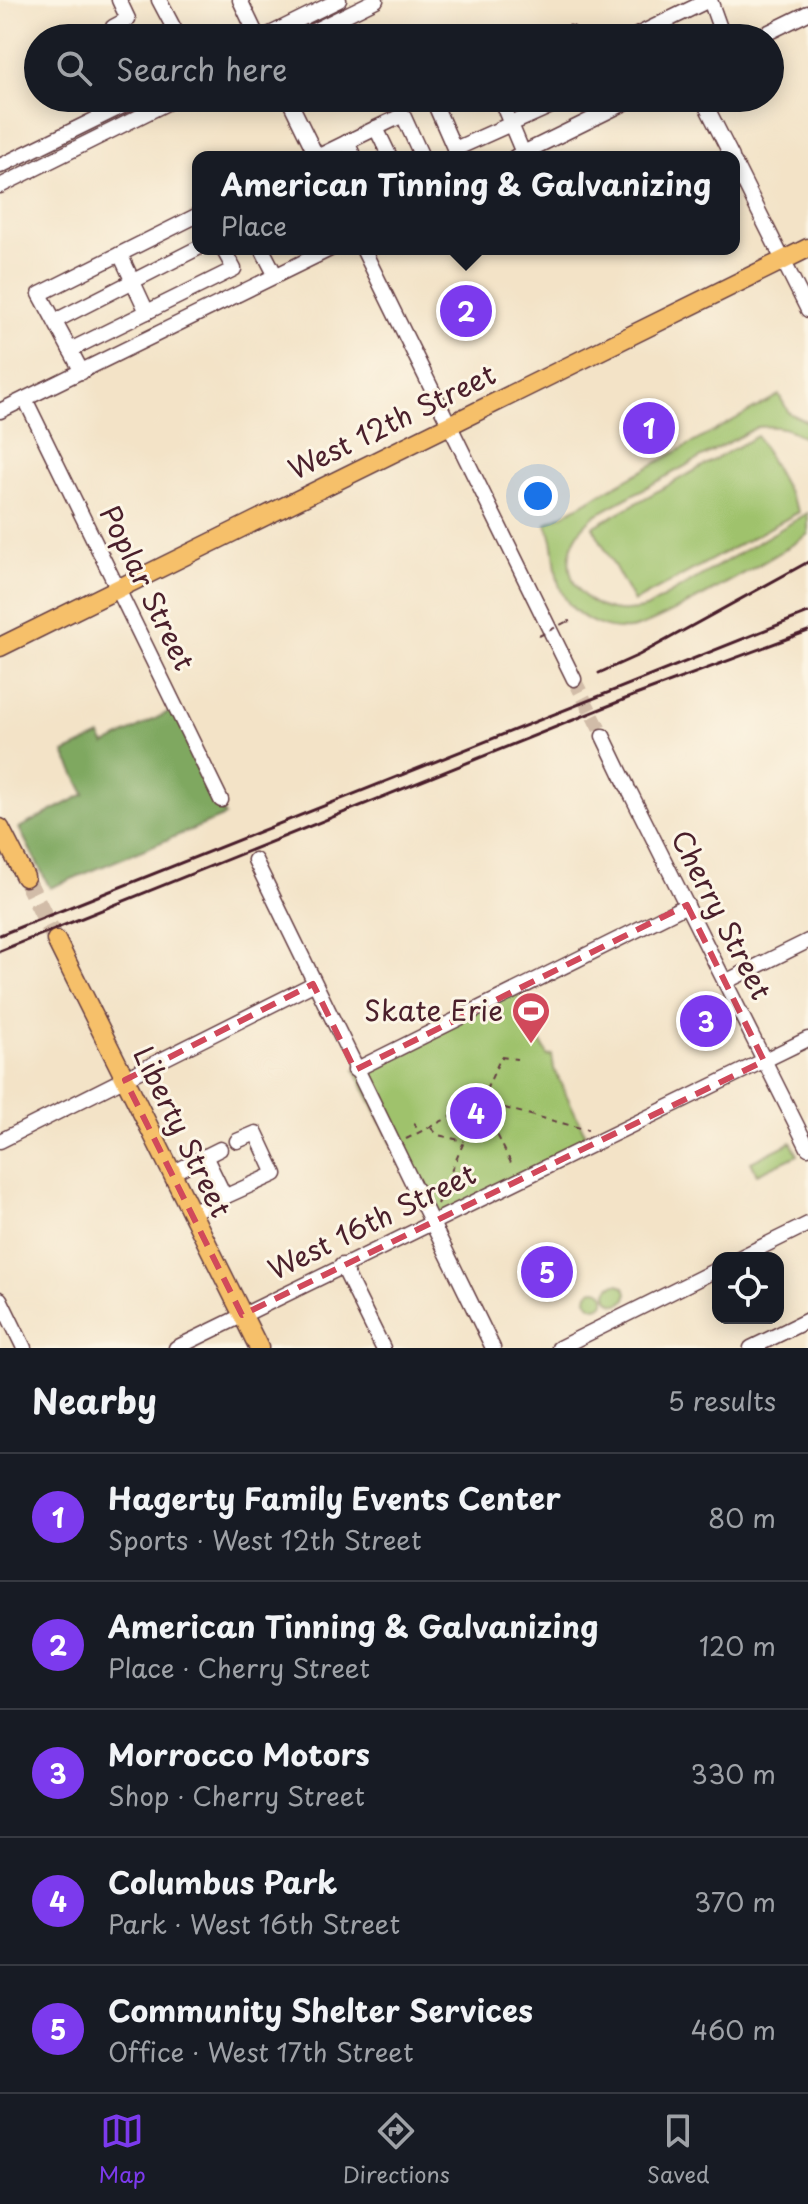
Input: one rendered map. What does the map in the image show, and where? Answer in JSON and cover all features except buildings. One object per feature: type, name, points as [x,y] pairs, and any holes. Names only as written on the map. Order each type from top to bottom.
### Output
[{"type":"main road","name":"West 12th Street","points":[[0,647],[808,248]]},
{"type":"main road","points":[[0,828],[25,877]]},
{"type":"main road","name":"Liberty Street","points":[[56,940],[259,1348]]},
{"type":"street","points":[[159,0],[172,24]]},
{"type":"street","points":[[240,0],[253,24]]},
{"type":"street","points":[[289,24],[339,0]]},
{"type":"street","points":[[327,24],[376,0]]},
{"type":"street","points":[[668,24],[710,0],[718,24]]},
{"type":"street","points":[[119,24],[128,19],[128,7]]},
{"type":"street","points":[[784,25],[808,13]]},
{"type":"street","points":[[0,166],[110,112]]},
{"type":"street","points":[[0,186],[149,112]]},
{"type":"street","points":[[295,112],[314,151]]},
{"type":"street","points":[[438,112],[456,151]]},
{"type":"street","points":[[506,112],[518,151]]},
{"type":"street","points":[[461,151],[538,112]]},
{"type":"street","points":[[709,112],[729,151]]},
{"type":"street","points":[[527,151],[604,113]]},
{"type":"street","points":[[329,151],[403,115],[419,151]]},
{"type":"street","points":[[94,120],[101,136]]},
{"type":"street","points":[[376,128],[387,151]]},
{"type":"street","points":[[347,142],[351,151]]},
{"type":"street","points":[[740,173],[808,310]]},
{"type":"street","points":[[82,372],[40,294],[192,218]]},
{"type":"street","points":[[55,321],[192,251]]},
{"type":"street","points":[[120,254],[147,312]]},
{"type":"street","points":[[70,350],[234,269],[226,255]]},
{"type":"street","points":[[266,255],[276,276]]},
{"type":"street","points":[[0,411],[318,255]]},
{"type":"street","points":[[366,255],[574,679]]},
{"type":"street","name":"Poplar Street","points":[[25,399],[221,800]]},
{"type":"street","name":"Cherry Street","points":[[603,736],[764,1061],[806,1138]]},
{"type":"street","points":[[255,860],[493,1348]]},
{"type":"street","points":[[355,1070],[687,905]]},
{"type":"street","points":[[725,982],[808,941]]},
{"type":"street","points":[[0,1141],[313,984]]},
{"type":"street","name":"West 16th Street","points":[[176,1348],[808,1039]]},
{"type":"street","points":[[191,1212],[275,1174],[256,1133],[237,1141]]},
{"type":"street","points":[[172,1173],[220,1149]]},
{"type":"street","points":[[205,1156],[225,1197]]},
{"type":"street","points":[[751,1252],[808,1224]]},
{"type":"street","points":[[342,1265],[383,1348]]},
{"type":"street","points":[[559,1348],[712,1272]]},
{"type":"street","points":[[0,1299],[24,1348]]},
{"type":"street","points":[[751,1348],[808,1320]]},
{"type":"path","points":[[539,636],[568,622]]},
{"type":"path","points":[[486,1091],[501,1057],[517,1059]]},
{"type":"path","points":[[486,1091],[493,1105],[588,1130]]},
{"type":"path","points":[[470,1108],[473,1093],[486,1091]]},
{"type":"path","points":[[476,1114],[486,1113],[493,1105]]},
{"type":"path","points":[[470,1108],[476,1114]]},
{"type":"path","points":[[405,1140],[470,1108]]},
{"type":"path","points":[[486,1113],[513,1167]]},
{"type":"path","points":[[437,1204],[476,1114]]},
{"type":"path","points":[[414,1122],[419,1133]]},
{"type":"path","points":[[430,1127],[438,1135],[464,1141]]},
{"type":"highlighted area","points":[[687,905],[764,1061],[242,1315],[125,1080],[313,984],[355,1070]]},
{"type":"green space","points":[[779,395],[789,413],[808,422],[808,441],[784,428],[757,427],[597,514],[580,531],[571,549],[570,567],[575,584],[586,598],[602,607],[622,611],[646,608],[808,513],[808,534],[718,588],[642,625],[629,629],[612,628],[588,620],[575,610],[559,584],[553,544],[546,524]]},
{"type":"green space","points":[[757,436],[799,512],[634,602],[593,527]]},
{"type":"green space","points":[[174,709],[225,816],[50,888],[19,828],[85,794],[64,753],[100,736],[105,745]]},
{"type":"green space","points":[[516,990],[548,1056],[552,1055],[554,1069],[590,1144],[431,1221],[355,1070]]},
{"type":"green space","points":[[791,1142],[798,1155],[757,1174],[751,1162]]},
{"type":"green space","points":[[617,1284],[624,1287],[627,1294],[624,1301],[617,1304],[610,1301],[607,1294],[610,1287]]},
{"type":"green space","points":[[596,1289],[605,1298],[596,1307],[587,1298]]},
{"type":"tunnel","points":[[574,679],[603,736]]},
{"type":"tunnel","points":[[25,877],[56,940]]},
{"type":"railway","points":[[599,673],[639,655],[808,562]]},
{"type":"railway","points":[[0,935],[808,613]]},
{"type":"railway","points":[[0,951],[633,696],[808,631]]},
{"type":"place","name":"American Tinning & Galvanizing","points":[[466,311]]},
{"type":"place","name":"Hagerty Family Events Center","points":[[649,428]]},
{"type":"place","name":"Morrocco Motors","points":[[706,1021]]},
{"type":"place","name":"Skate Erie","points":[[531,1045]]},
{"type":"place","name":"Columbus Park","points":[[476,1113]]},
{"type":"place","name":"Community Shelter Services","points":[[547,1272]]}]
